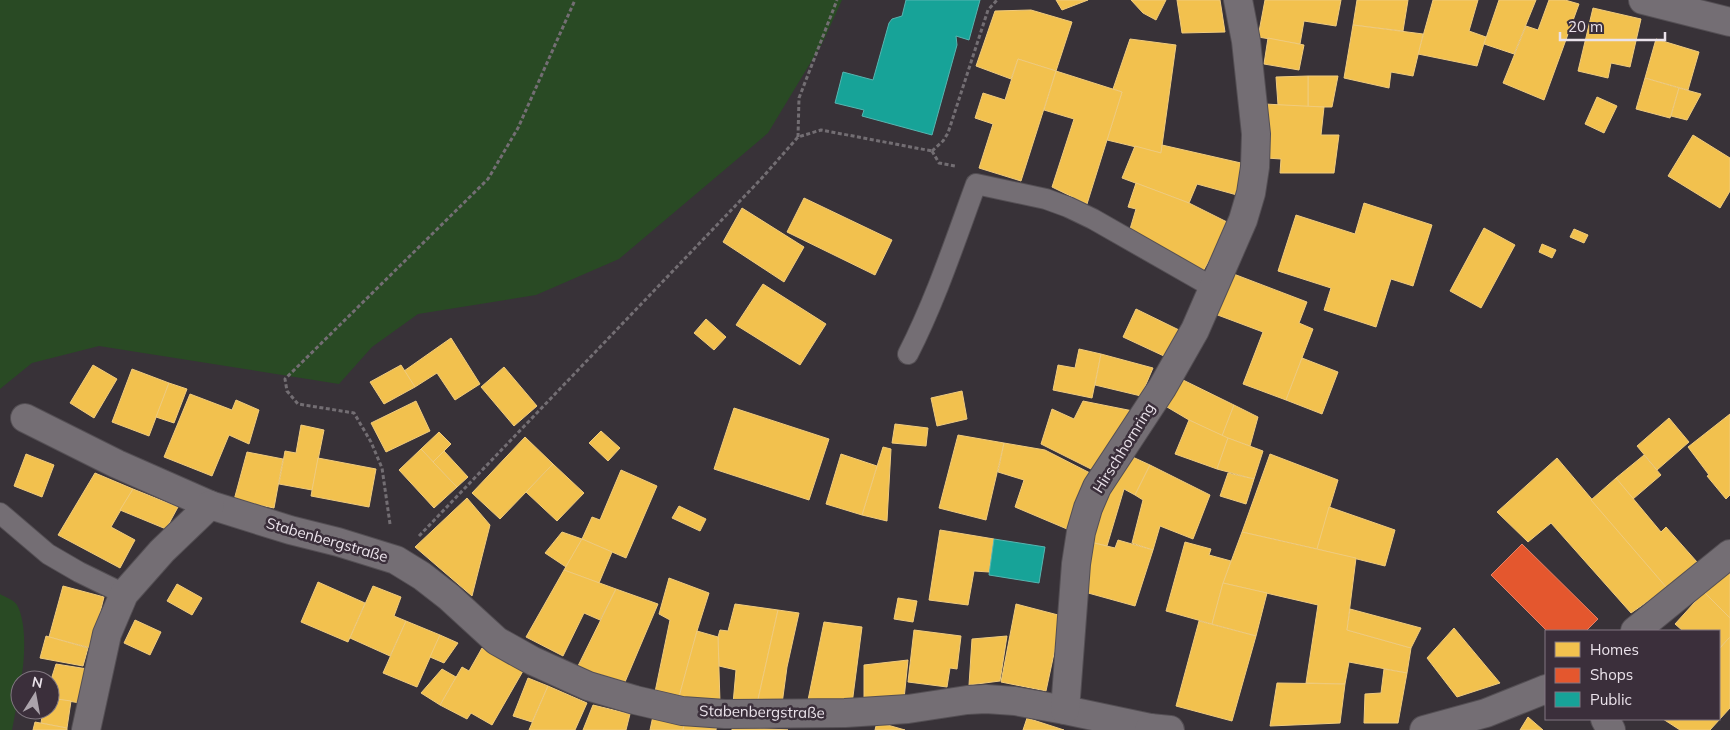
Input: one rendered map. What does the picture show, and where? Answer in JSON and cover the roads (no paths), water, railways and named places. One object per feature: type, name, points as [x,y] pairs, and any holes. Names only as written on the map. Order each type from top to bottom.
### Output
[{"type":"street","name":"Hirschhornring","points":[[1065,710],[1076,564],[1081,532],[1088,508],[1097,486],[1166,382],[1195,330],[1242,220],[1251,193],[1255,167],[1256,134],[1246,41],[1238,0]]},
{"type":"street","points":[[1643,0],[1730,22]]},
{"type":"street","name":"Stabenbergstraße","points":[[26,418],[117,464],[210,505],[396,560],[450,597],[497,641],[533,661],[588,686],[634,700],[682,711],[725,714],[845,713],[899,710],[966,700],[986,699],[1015,701],[1156,729]]},
{"type":"street","points":[[86,730],[107,634],[124,594],[162,551],[210,505]]},
{"type":"street","points":[[1636,630],[1730,554]]},
{"type":"street","points":[[1424,730],[1486,713],[1545,688]]},
{"type":"lane","points":[[908,354],[934,299],[976,184],[1046,199],[1068,208],[1094,220],[1214,288]]},
{"type":"lane","points":[[0,514],[48,554],[124,594]]}]
